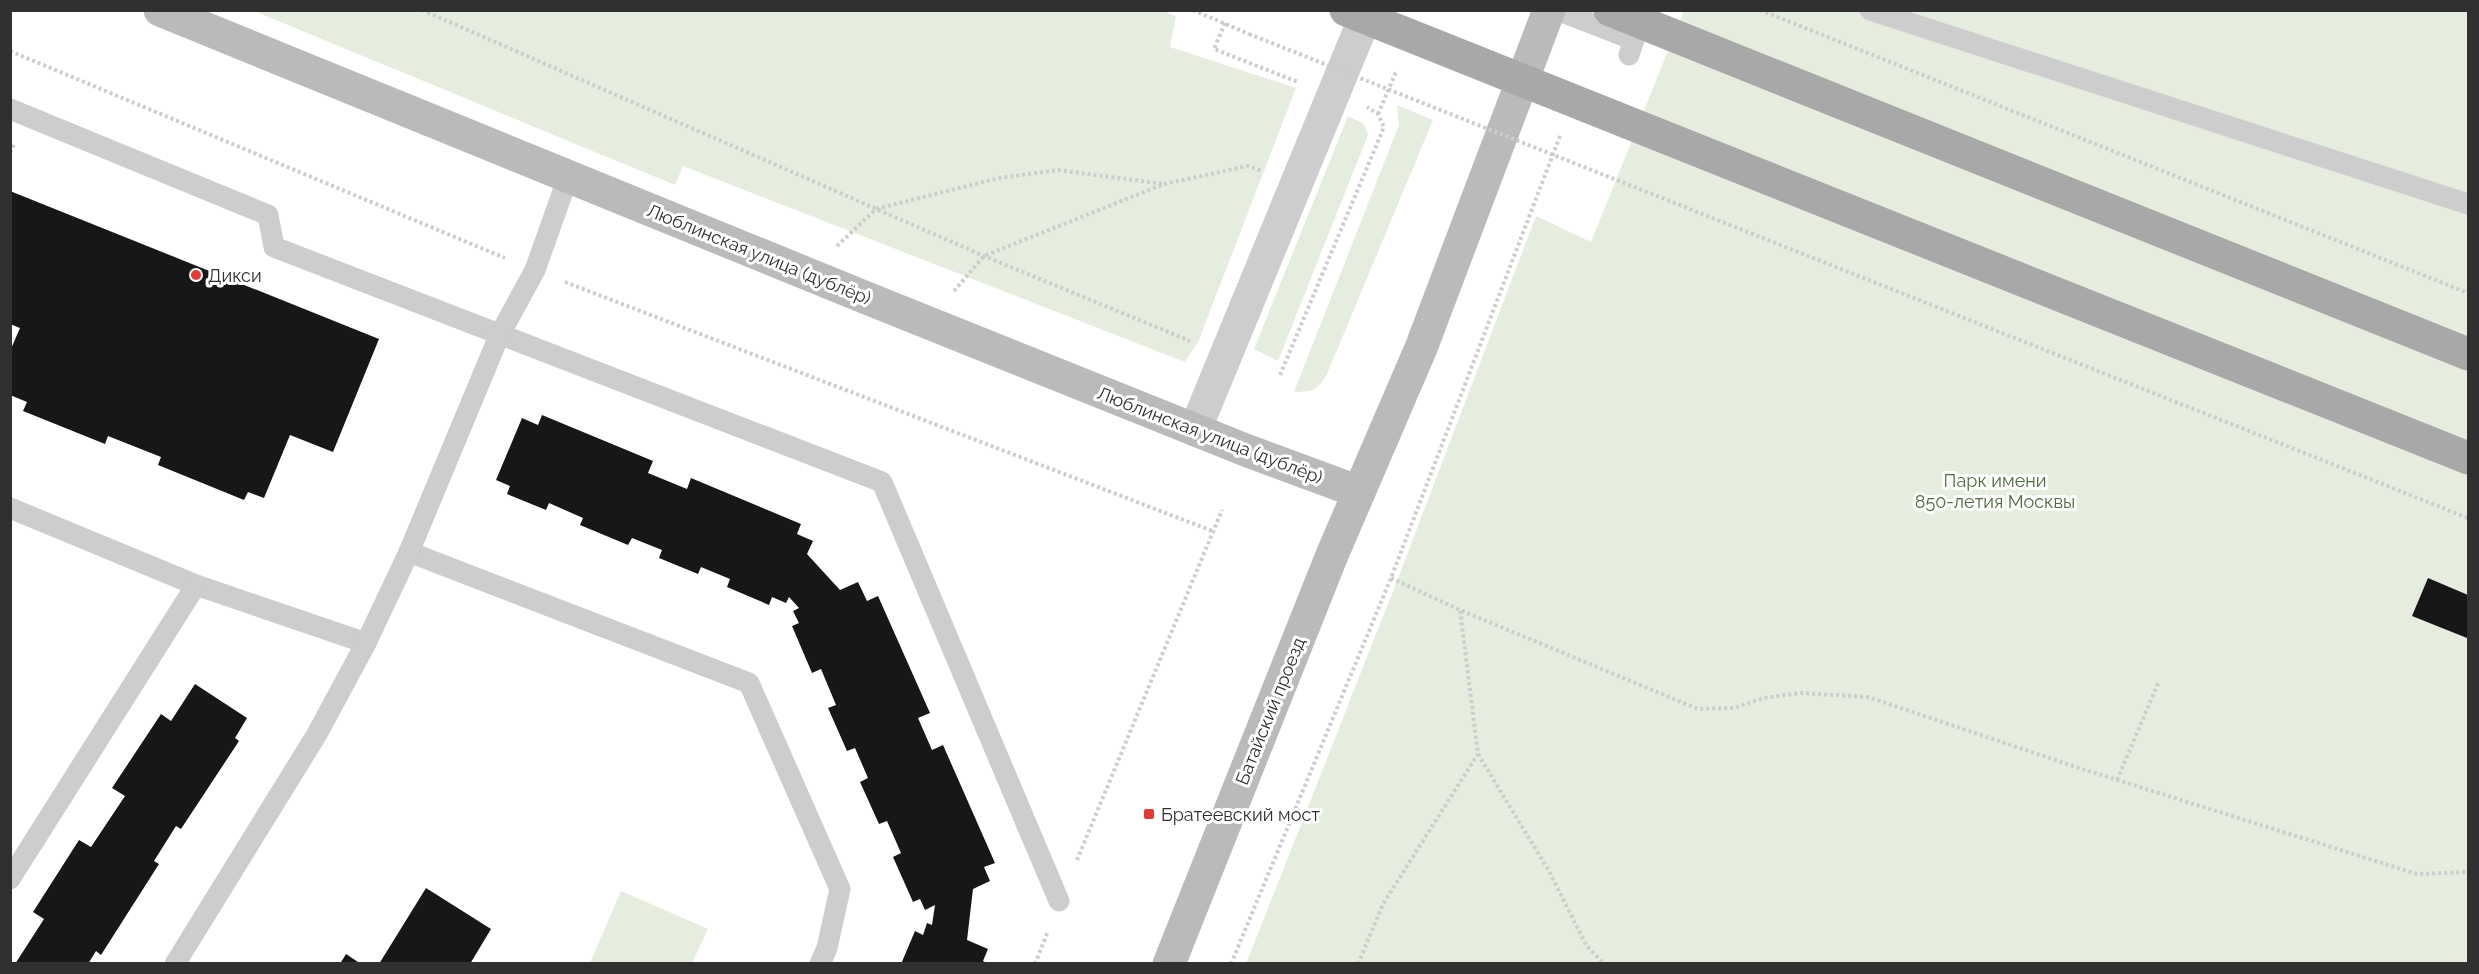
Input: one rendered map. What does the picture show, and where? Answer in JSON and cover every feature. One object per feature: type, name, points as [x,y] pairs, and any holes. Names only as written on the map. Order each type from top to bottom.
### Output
[{"type":"main road","points":[[1346,10],[2469,458]]},
{"type":"main road","points":[[1610,10],[2469,354]]},
{"type":"street","name":"Люблинская улица (дублёр)","points":[[160,10],[1195,430],[1359,492]]},
{"type":"street","points":[[1195,430],[1368,10]]},
{"type":"street","name":"Батайский проезд","points":[[1169,963],[1359,492],[1421,348],[1549,10]]},
{"type":"lane","points":[[1557,10],[1634,40],[1629,55]]},
{"type":"lane","points":[[1870,10],[2469,204]]},
{"type":"lane","points":[[10,109],[268,215],[274,248],[882,482],[1059,901]]},
{"type":"lane","points":[[184,961],[317,734],[366,644],[409,552],[500,336],[535,270],[568,177]]},
{"type":"lane","points":[[10,508],[196,585],[366,644]]},
{"type":"lane","points":[[409,552],[749,684],[840,889],[827,948],[820,963]]},
{"type":"lane","points":[[10,879],[196,585]]},
{"type":"path","points":[[422,10],[984,256],[1191,341]]},
{"type":"path","points":[[1192,10],[2469,518]]},
{"type":"path","points":[[1760,10],[2469,293]]},
{"type":"path","points":[[1225,23],[1214,49],[1299,82]]},
{"type":"path","points":[[10,51],[535,270],[1215,532]]},
{"type":"path","points":[[1280,375],[1384,127],[1378,114],[1365,106]]},
{"type":"path","points":[[1232,963],[1391,579],[1564,127]]},
{"type":"path","points":[[954,291],[984,256],[1164,184],[1247,166],[1265,172]]},
{"type":"path","points":[[836,248],[876,209],[999,178],[1058,170],[1164,184]]},
{"type":"path","points":[[1035,963],[1215,532],[1222,510]]},
{"type":"path","points":[[1391,579],[1698,709],[1734,708],[1764,698],[1801,693],[1868,697],[2117,780],[2416,873],[2469,872]]},
{"type":"path","points":[[1460,610],[1478,754],[1549,871],[1586,945],[1604,963]]},
{"type":"path","points":[[2117,780],[2159,681]]},
{"type":"path","points":[[1358,963],[1383,904],[1478,754]]},
{"type":"green space","points":[[254,11],[1163,11],[1176,16],[1170,47],[1296,88],[1198,342],[1185,362],[683,166],[675,185]]},
{"type":"green space","name":"Парк имени 850-летия Москвы","points":[[1684,11],[2468,11],[2468,963],[1246,964],[1397,581],[1536,216],[1591,242]]},
{"type":"green space","points":[[1397,105],[1433,120],[1327,374],[1314,389],[1294,392],[1399,125]]},
{"type":"green space","points":[[1348,116],[1364,124],[1368,135],[1278,361],[1254,349]]},
{"type":"green space","points":[[621,891],[708,929],[692,963],[590,963]]},
{"type":"building","points":[[10,191],[379,339],[333,452],[290,435],[264,498],[248,492],[244,500],[158,465],[161,457],[108,436],[105,444],[23,411],[27,402],[10,395],[10,351],[20,328],[10,324]]},
{"type":"building","points":[[542,415],[653,461],[648,473],[687,489],[691,478],[801,524],[797,534],[813,541],[807,554],[840,590],[858,582],[867,601],[878,596],[930,713],[918,718],[932,750],[943,745],[995,863],[984,867],[990,881],[973,889],[967,940],[988,949],[983,961],[989,964],[901,964],[915,931],[923,935],[927,923],[932,925],[935,905],[925,910],[920,899],[913,902],[893,857],[901,853],[887,821],[879,824],[860,782],[868,778],[855,748],[847,751],[828,708],[836,705],[821,669],[812,673],[792,626],[799,623],[793,611],[799,608],[789,597],[786,603],[772,597],[769,605],[727,587],[730,579],[701,567],[698,574],[659,558],[662,550],[632,538],[628,545],[580,525],[583,518],[549,503],[546,510],[507,494],[510,486],[496,480],[522,418],[538,425]]},
{"type":"building","points":[[2428,578],[2468,595],[2467,638],[2412,616]]},
{"type":"building","points":[[195,684],[247,718],[235,738],[239,741],[181,829],[176,826],[154,861],[159,864],[101,955],[96,951],[88,964],[15,964],[44,919],[33,912],[79,840],[91,847],[125,796],[112,788],[161,714],[171,721]]},
{"type":"building","points":[[426,888],[491,929],[470,964],[379,964]]},
{"type":"building","points":[[346,954],[361,964],[340,964]]},
{"type":"place","name":"Дикси","points":[[196,275]]},
{"type":"place","name":"Братеевский мост","points":[[1149,814]]}]
